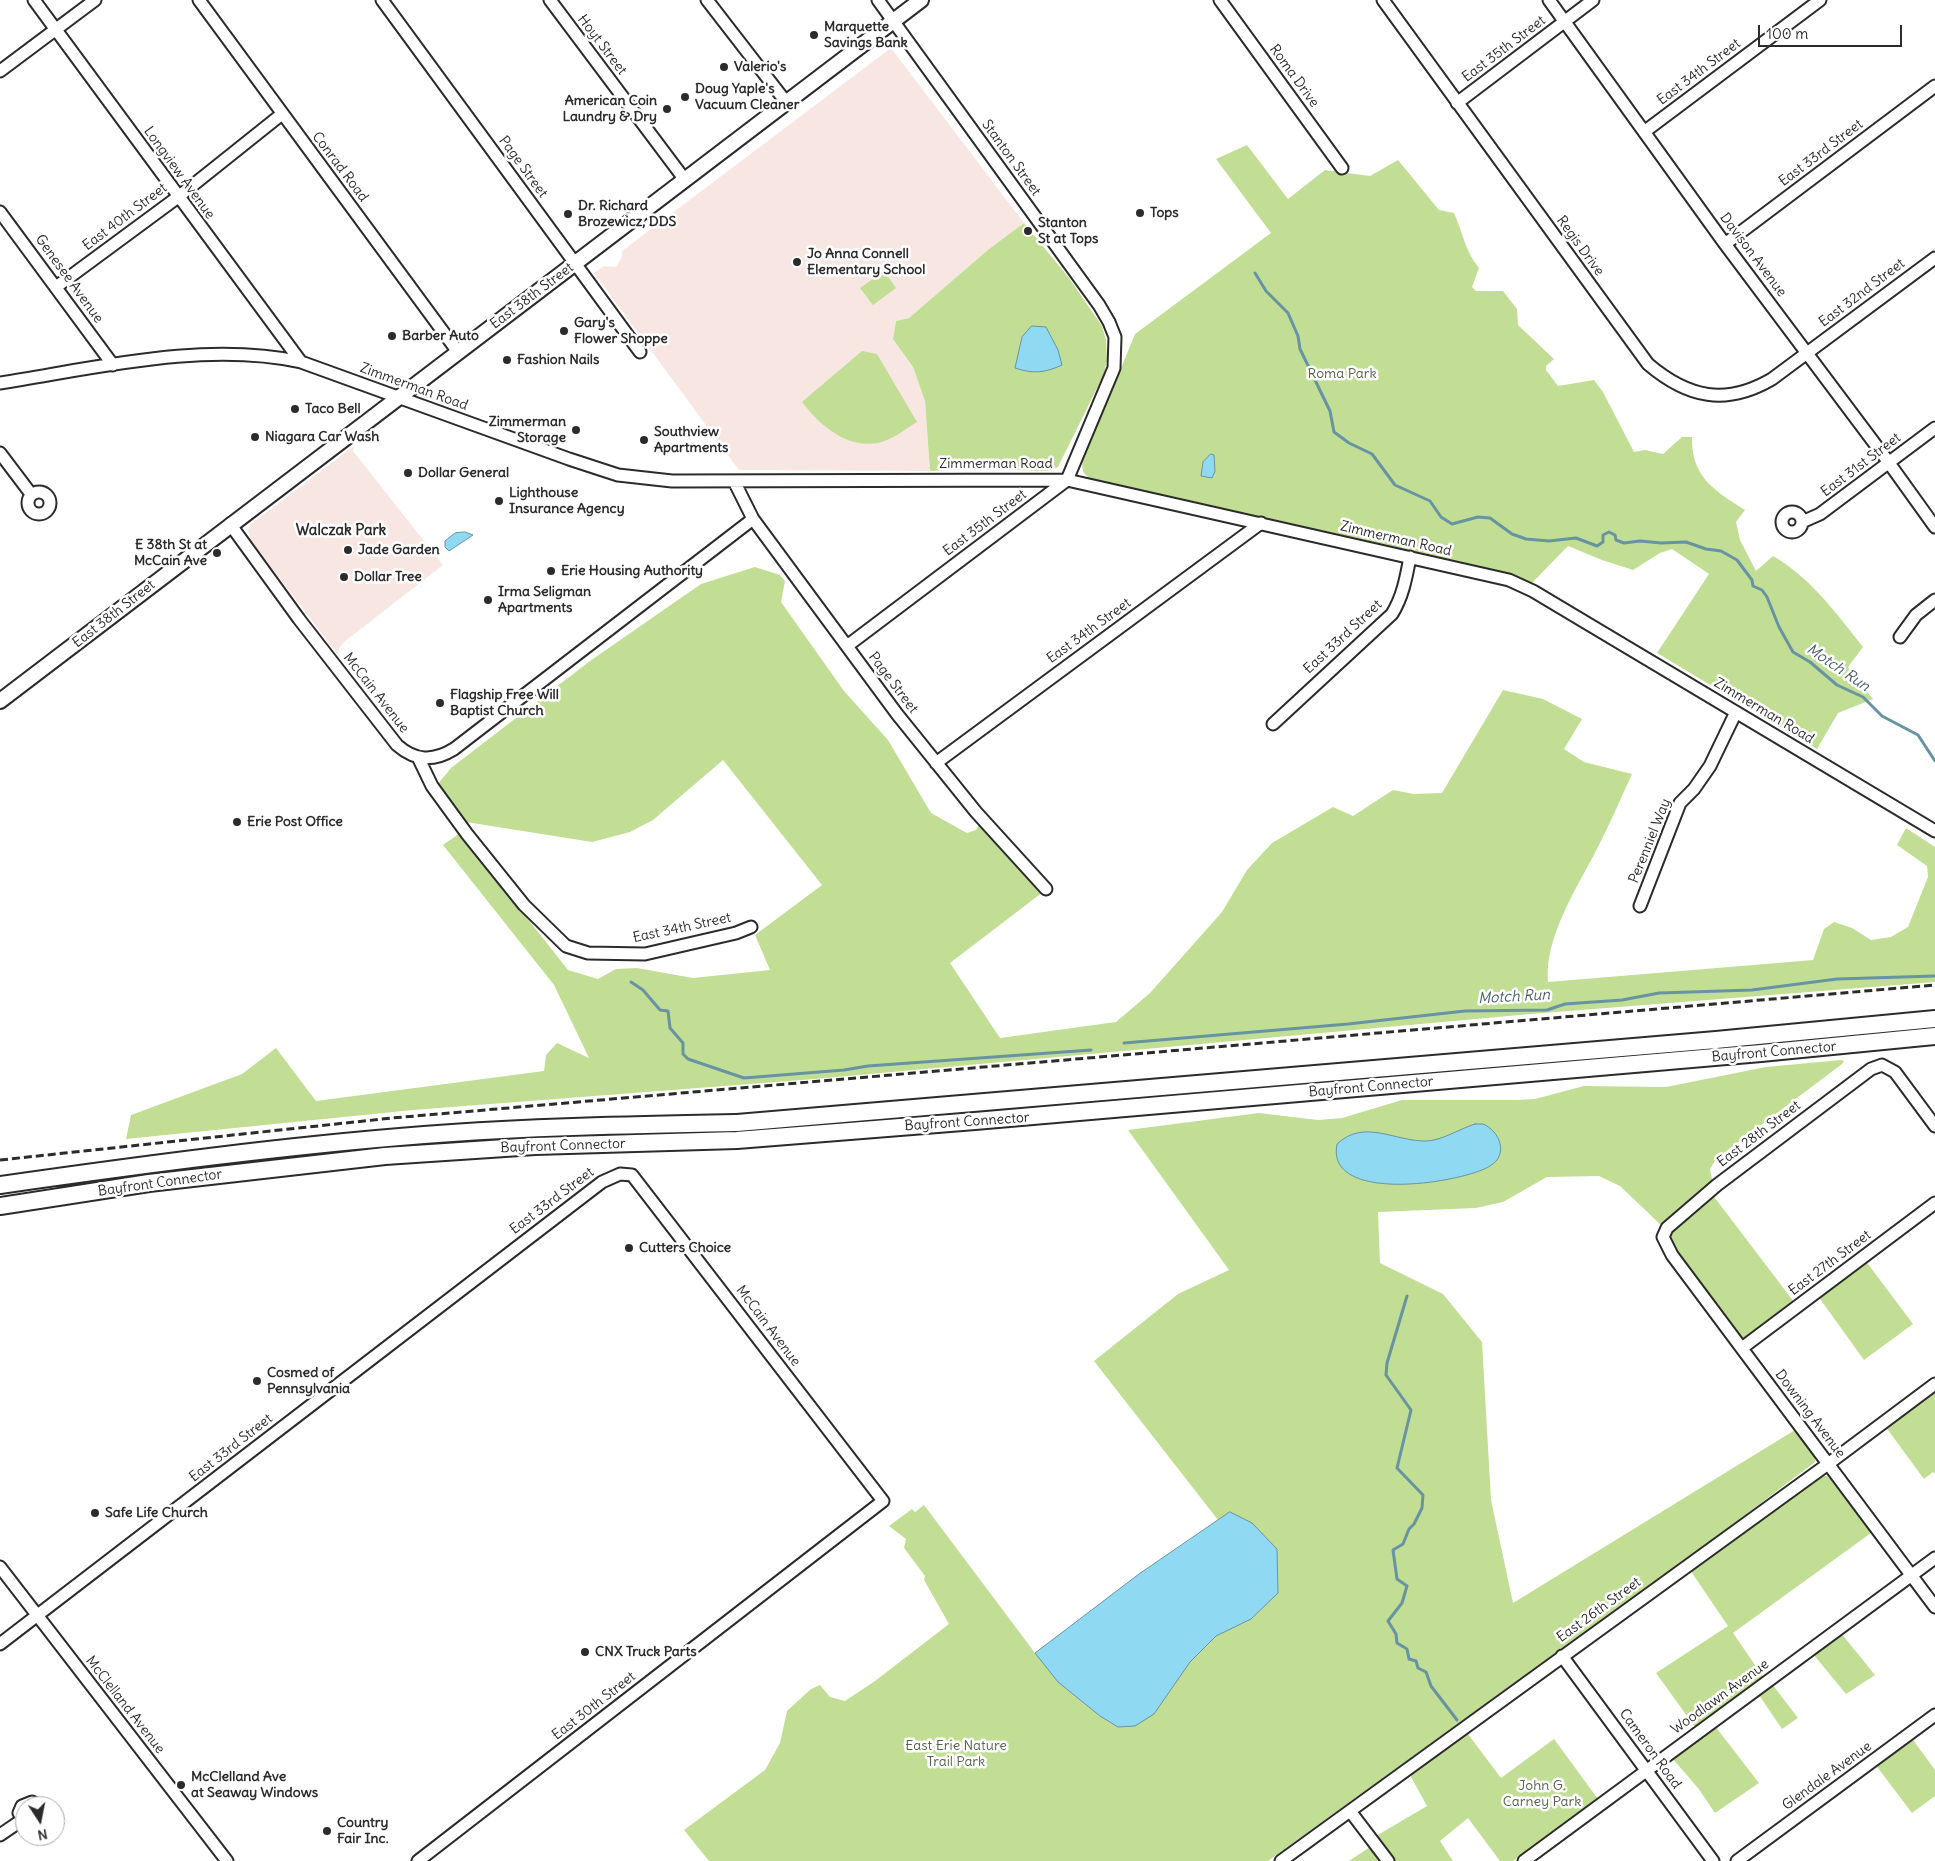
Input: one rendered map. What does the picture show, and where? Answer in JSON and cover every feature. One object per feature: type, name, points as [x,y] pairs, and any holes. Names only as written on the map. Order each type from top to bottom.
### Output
[{"type":"highway","name":"Bayfront Connector","points":[[0,1185],[285,1148],[416,1136],[570,1127],[757,1121],[1676,1044],[1935,1019]]},
{"type":"highway","name":"Bayfront Connector","points":[[0,1206],[177,1180],[384,1156],[516,1147],[737,1140],[1009,1119],[1761,1054],[1935,1036]]},
{"type":"main road","name":"East 38th Street","points":[[0,701],[920,0]]},
{"type":"street","name":"Longview Avenue","points":[[34,0],[301,362]]},
{"type":"street","points":[[0,71],[95,0]]},
{"type":"street","name":"Conrad Road","points":[[198,0],[458,352]]},
{"type":"street","name":"Page Street","points":[[382,0],[640,352]]},
{"type":"street","name":"Hoyt Street","points":[[550,0],[684,180]]},
{"type":"street","points":[[707,0],[786,102]]},
{"type":"street","name":"Stanton Street","points":[[878,0],[1099,306],[1115,337]]},
{"type":"street","name":"Regis Drive","points":[[1383,0],[1639,352],[1661,375],[1694,392],[1717,396],[1733,395],[1758,387],[1808,352]]},
{"type":"street","name":"Davison Avenue","points":[[1549,0],[1725,244],[1808,352],[1935,527]]},
{"type":"street","name":"East 35th Street","points":[[1457,103],[1594,0]]},
{"type":"street","name":"East 34th Street","points":[[1644,132],[1820,0]]},
{"type":"street","name":"Roma Drive","points":[[1222,1],[1342,168]]},
{"type":"street","name":"East 33rd Street","points":[[1725,244],[1935,86]]},
{"type":"street","name":"East 40th Street","points":[[56,287],[178,197],[282,114]]},
{"type":"street","name":"Genesee Avenue","points":[[0,212],[113,365]]},
{"type":"street","name":"East 32nd Street","points":[[1808,352],[1935,258]]},
{"type":"street","name":"East 35th Street","points":[[847,646],[1067,480],[1112,377],[1116,358],[1115,337]]},
{"type":"street","name":"Zimmerman Road","points":[[0,383],[113,365],[233,354],[280,357],[301,362],[569,459],[618,474],[672,481],[1067,480],[1410,557],[1509,580],[1521,585],[1935,831]]},
{"type":"street","name":"East 31st Street","points":[[1802,522],[1820,514],[1935,428]]},
{"type":"street","points":[[0,453],[31,494]]},
{"type":"street","name":"Page Street","points":[[734,481],[753,518],[936,763],[976,812],[1031,870],[1046,889]]},
{"type":"street","points":[[418,757],[439,757],[454,749],[753,518]]},
{"type":"street","name":"East 34th Street","points":[[936,763],[1261,523]]},
{"type":"street","name":"McCain Avenue","points":[[230,524],[304,625],[397,745],[407,754],[418,757]]},
{"type":"street","name":"East 33rd Street","points":[[1273,724],[1392,614],[1404,589],[1410,557]]},
{"type":"street","points":[[1900,636],[1916,615],[1935,600]]},
{"type":"street","name":"Perenniel Way","points":[[1640,906],[1680,802],[1694,789],[1710,766],[1736,712]]},
{"type":"street","name":"East 34th Street","points":[[418,757],[424,773],[438,794],[524,905],[566,946],[588,954],[630,955],[658,952],[736,933],[751,927]]},
{"type":"street","name":"East 28th Street","points":[[1663,1237],[1667,1228],[1717,1185],[1860,1077],[1882,1065],[1895,1072],[1935,1126]]},
{"type":"street","name":"East 33rd Street","points":[[0,1644],[602,1182],[610,1177],[626,1173]]},
{"type":"street","name":"McCain Avenue","points":[[626,1173],[637,1179],[883,1501]]},
{"type":"street","name":"East 27th Street","points":[[1742,1348],[1935,1203]]},
{"type":"street","name":"Downing Avenue","points":[[1663,1237],[1672,1255],[1935,1607]]},
{"type":"street","name":"East 26th Street","points":[[1281,1861],[1828,1464],[1935,1384]]},
{"type":"street","name":"East 30th Street","points":[[418,1861],[883,1501]]},
{"type":"street","name":"Woodlawn Avenue","points":[[1524,1861],[1935,1558]]},
{"type":"street","name":"McClelland Avenue","points":[[0,1567],[227,1861]]},
{"type":"street","name":"Cameron Road","points":[[1562,1656],[1713,1861]]},
{"type":"street","name":"Glendale Avenue","points":[[1737,1861],[1935,1715]]},
{"type":"street","points":[[1350,1811],[1388,1861]]},
{"type":"street","points":[[0,1835],[15,1827]]},
{"type":"shaded area","name":"Jo Anna Connell Elementary School","points":[[891,48],[1024,223],[989,249],[909,318],[896,321],[893,339],[913,367],[925,401],[930,471],[739,470],[594,273],[604,266],[616,267],[622,257],[622,251]]},
{"type":"shaded area","points":[[354,446],[353,451],[443,565],[344,642],[339,648],[338,655],[251,541],[248,530],[251,524]]},
{"type":"green space","name":"Roma Park","points":[[1247,145],[1288,199],[1325,170],[1370,176],[1398,160],[1439,210],[1454,213],[1467,248],[1479,268],[1472,287],[1476,291],[1503,291],[1517,309],[1518,325],[1554,359],[1546,366],[1546,370],[1558,386],[1594,380],[1603,392],[1634,452],[1645,450],[1663,454],[1682,437],[1692,437],[1693,451],[1700,473],[1715,489],[1745,510],[1736,522],[1740,540],[1756,571],[1773,556],[1811,585],[1822,597],[1863,647],[1848,667],[1873,699],[1838,713],[1817,749],[1657,653],[1709,574],[1672,549],[1660,553],[1633,570],[1568,546],[1532,583],[1475,565],[1089,478],[1083,472],[1082,463],[1135,334],[1271,233],[1216,159]]},
{"type":"green space","points":[[1024,223],[1069,278],[1102,326],[1106,340],[1107,360],[1104,374],[1058,467],[1047,471],[975,469],[930,471],[925,401],[913,367],[893,339],[896,321],[909,318],[989,249]]},
{"type":"green space","points":[[884,271],[896,288],[873,305],[860,288]]},
{"type":"green space","points":[[862,351],[877,354],[917,422],[887,440],[874,443],[850,441],[839,436],[828,429],[802,402]]},
{"type":"green space","points":[[755,567],[780,575],[785,581],[781,602],[844,691],[888,740],[931,813],[967,833],[976,830],[981,822],[1043,892],[950,963],[1000,1038],[1116,1022],[1150,993],[1222,912],[1247,870],[1272,843],[1333,807],[1353,816],[1393,790],[1414,794],[1442,793],[1503,690],[1543,699],[1582,719],[1564,749],[1584,762],[1632,774],[1601,842],[1571,898],[1556,932],[1548,966],[1548,982],[1813,960],[1824,929],[1834,922],[1852,928],[1871,940],[1891,937],[1908,927],[1928,877],[1927,866],[1897,845],[1906,828],[1935,847],[1935,982],[1531,1014],[815,1079],[413,1110],[126,1139],[131,1115],[242,1074],[276,1048],[316,1101],[544,1071],[546,1055],[557,1043],[589,1058],[554,985],[443,845],[460,833],[568,970],[598,979],[616,969],[637,968],[693,978],[770,970],[755,935],[822,885],[723,760],[653,820],[630,832],[592,842],[466,822],[438,784],[451,768],[590,661],[701,584]]},
{"type":"green space","name":"East Erie Nature Trail Park","points":[[1844,1061],[1842,1064],[1716,1159],[1710,1169],[1713,1184],[1662,1226],[1620,1186],[1599,1176],[1547,1177],[1503,1202],[1476,1208],[1378,1212],[1380,1263],[1443,1294],[1482,1342],[1491,1500],[1513,1603],[1795,1430],[1815,1456],[1815,1462],[1724,1531],[1268,1861],[709,1861],[684,1830],[765,1770],[780,1743],[787,1711],[811,1689],[820,1685],[830,1697],[845,1701],[875,1681],[949,1624],[924,1580],[925,1576],[904,1548],[906,1539],[889,1526],[912,1509],[915,1512],[924,1505],[1035,1653],[1218,1520],[1094,1361],[1178,1294],[1229,1270],[1128,1130],[1259,1113],[1318,1120],[1342,1118],[1402,1100],[1517,1100],[1535,1099],[1584,1086],[1666,1087],[1766,1067]]},
{"type":"green space","points":[[1712,1194],[1794,1302],[1747,1338],[1741,1338],[1670,1242],[1670,1232]]},
{"type":"green space","points":[[1865,1260],[1913,1324],[1864,1360],[1818,1296]]},
{"type":"green space","points":[[1935,1389],[1935,1474],[1933,1472],[1924,1479],[1885,1426]]},
{"type":"green space","points":[[1819,1476],[1827,1476],[1830,1479],[1871,1533],[1733,1633],[1764,1678],[1695,1727],[1656,1673],[1728,1626],[1690,1570]]},
{"type":"green space","points":[[1841,1633],[1875,1675],[1846,1694],[1813,1654]]},
{"type":"green space","points":[[1772,1684],[1798,1718],[1782,1729],[1759,1695]]},
{"type":"green space","points":[[1715,1726],[1759,1783],[1715,1813],[1698,1788],[1671,1757]]},
{"type":"green space","name":"John G. Carney Park","points":[[1468,1734],[1501,1778],[1554,1739],[1598,1799],[1513,1861],[1500,1861],[1468,1818],[1440,1841],[1453,1861],[1395,1861],[1376,1836],[1427,1806],[1410,1775]]},
{"type":"green space","points":[[1911,1737],[1935,1770],[1935,1796],[1912,1813],[1875,1764]]},
{"type":"green space","points":[[1370,1847],[1380,1861],[1349,1861]]},
{"type":"water","points":[[1032,326],[1046,327],[1058,350],[1062,365],[1039,372],[1015,368],[1022,337]]},
{"type":"water","points":[[1211,454],[1214,455],[1215,471],[1212,478],[1201,476],[1203,462]]},
{"type":"water","points":[[465,532],[473,535],[449,551],[445,547],[445,541],[455,533]]},
{"type":"water","points":[[1475,1124],[1483,1124],[1494,1132],[1498,1137],[1501,1150],[1496,1161],[1490,1166],[1475,1172],[1427,1183],[1399,1184],[1373,1182],[1352,1176],[1339,1163],[1337,1144],[1348,1136],[1358,1133],[1380,1133],[1427,1141]]},
{"type":"water","points":[[1230,1512],[1252,1523],[1277,1549],[1278,1593],[1251,1619],[1216,1636],[1190,1662],[1154,1714],[1135,1726],[1118,1727],[1100,1716],[1058,1682],[1035,1653],[1139,1574]]},
{"type":"waterway","name":"Motch Run","points":[[1255,273],[1266,291],[1288,313],[1298,336],[1300,349],[1330,411],[1334,432],[1349,443],[1372,454],[1395,485],[1430,501],[1441,517],[1452,524],[1478,517],[1490,518],[1512,534],[1526,539],[1549,541],[1576,538],[1597,546],[1603,542],[1603,535],[1609,532],[1615,535],[1616,540],[1624,543],[1640,541],[1661,543],[1686,542],[1706,549],[1721,551],[1737,560],[1752,580],[1753,586],[1762,590],[1767,597],[1779,627],[1793,652],[1810,662],[1837,685],[1863,697],[1882,716],[1918,735],[1935,761]]},
{"type":"waterway","name":"Motch Run","points":[[1124,1043],[1348,1024],[1465,1011],[1547,1010],[1565,1004],[1622,1000],[1659,993],[1752,990],[1837,979],[1935,976]]},
{"type":"waterway","points":[[631,982],[643,990],[660,1010],[668,1011],[670,1028],[683,1043],[683,1054],[688,1059],[744,1078],[844,1070],[868,1066],[1091,1050]]},
{"type":"waterway","points":[[1407,1296],[1387,1363],[1386,1375],[1411,1410],[1397,1468],[1423,1495],[1422,1508],[1414,1524],[1409,1529],[1403,1544],[1393,1550],[1397,1579],[1407,1586],[1402,1603],[1388,1621],[1396,1634],[1397,1643],[1407,1649],[1409,1659],[1416,1661],[1418,1668],[1426,1672],[1431,1686],[1457,1720]]},
{"type":"railway","points":[[0,1160],[392,1118],[1935,985]]},
{"type":"place","name":"Marquette Savings Bank","points":[[814,35]]},
{"type":"place","name":"Valerio's","points":[[724,67]]},
{"type":"place","name":"Doug Yaple's Vacuum Cleaner","points":[[685,97]]},
{"type":"place","name":"American Coin Laundry & Dry","points":[[667,109]]},
{"type":"place","name":"Tops","points":[[1140,213]]},
{"type":"place","name":"Dr. Richard Brozewicz, DDS","points":[[568,214]]},
{"type":"place","name":"Stanton St at Tops","points":[[1028,231]]},
{"type":"place","name":"Jo Anna Connell Elementary School","points":[[797,262]]},
{"type":"place","name":"Gary's Flower Shoppe","points":[[564,331]]},
{"type":"place","name":"Barber Auto","points":[[392,336]]},
{"type":"place","name":"Fashion Nails","points":[[507,360]]},
{"type":"place","name":"Taco Bell","points":[[295,409]]},
{"type":"place","name":"Zimmerman Storage","points":[[576,430]]},
{"type":"place","name":"Niagara Car Wash","points":[[255,437]]},
{"type":"place","name":"Southview Apartments","points":[[644,440]]},
{"type":"place","name":"Dollar General","points":[[408,473]]},
{"type":"place","name":"Lighthouse Insurance Agency","points":[[499,501]]},
{"type":"place","name":"Jade Garden","points":[[348,550]]},
{"type":"place","name":"E 38th St at McCain Ave","points":[[217,553]]},
{"type":"place","name":"Erie Housing Authority","points":[[551,571]]},
{"type":"place","name":"Dollar Tree","points":[[344,577]]},
{"type":"place","name":"Irma Seligman Apartments","points":[[488,600]]},
{"type":"place","name":"Flagship Free Will Baptist Church","points":[[440,703]]},
{"type":"place","name":"Erie Post Office","points":[[237,822]]},
{"type":"place","name":"Cutters Choice","points":[[629,1248]]},
{"type":"place","name":"Cosmed of Pennsylvania","points":[[257,1381]]},
{"type":"place","name":"Safe Life Church","points":[[95,1513]]},
{"type":"place","name":"CNX Truck Parts","points":[[585,1652]]},
{"type":"place","name":"McClelland Ave at Seaway Windows","points":[[181,1785]]},
{"type":"place","name":"Country Fair Inc.","points":[[327,1831]]},
{"type":"district","name":"Walczak Park","points":[[341,531]]}]
